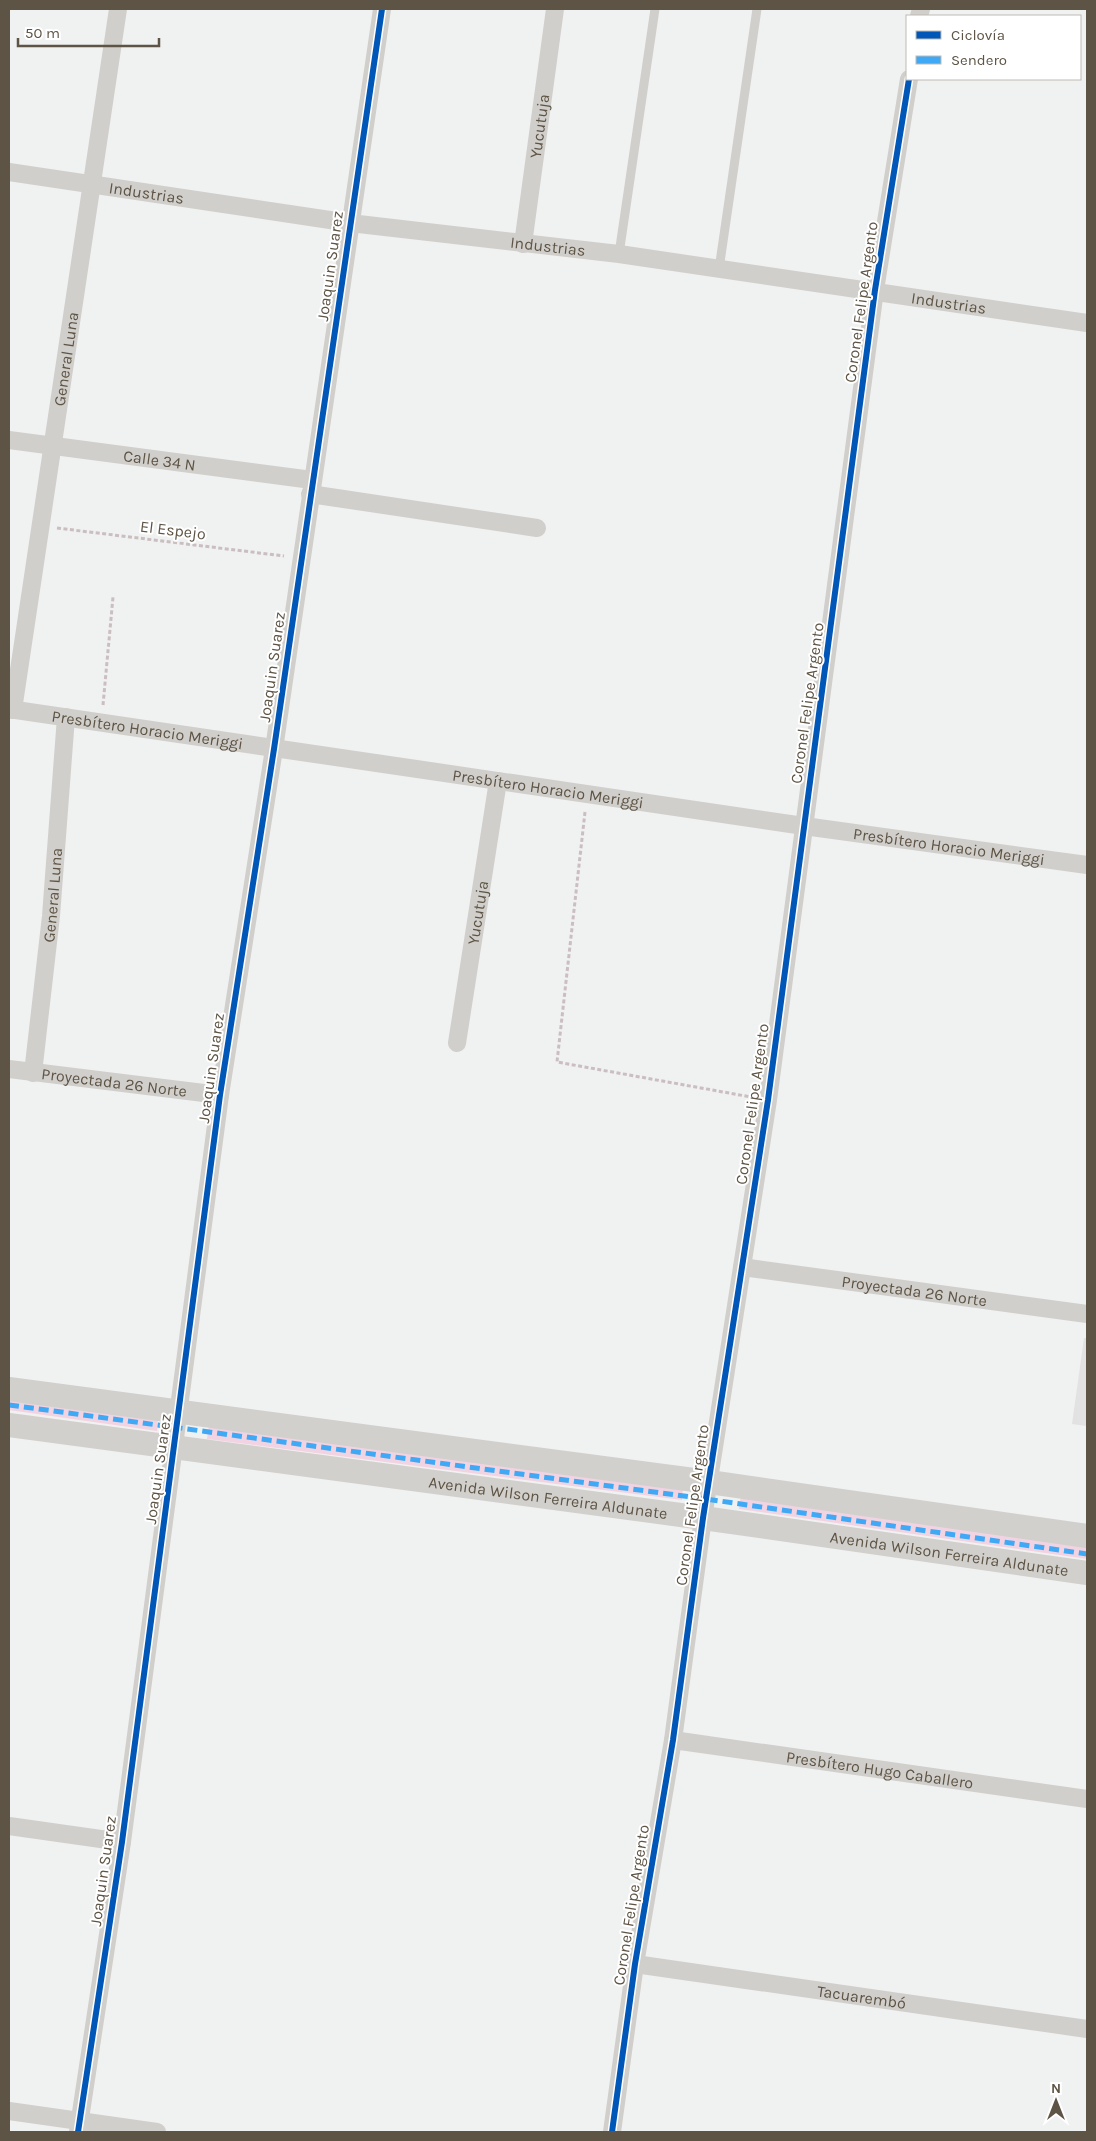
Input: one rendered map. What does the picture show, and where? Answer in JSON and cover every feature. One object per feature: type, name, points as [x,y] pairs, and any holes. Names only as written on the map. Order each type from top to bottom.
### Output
[{"type":"street","name":"General Luna","points":[[11,709],[53,446],[118,9]]},
{"type":"street","name":"Joaquin Suarez","points":[[79,2127],[122,1842],[220,1095],[274,749],[382,9]]},
{"type":"street","name":"Yucutuja","points":[[523,244],[555,9]]},
{"type":"street","name":"Coronel Felipe Argento","points":[[612,2132],[634,1964],[673,1740],[703,1518],[768,1100],[875,290],[909,80]]},
{"type":"street","name":"Industrias","points":[[9,172],[350,223],[619,254],[719,268],[1087,323]]},
{"type":"street","name":"Calle 34 N","points":[[9,440],[311,487],[537,528]]},
{"type":"street","name":"Presbítero Horacio Meriggi","points":[[11,709],[804,826],[1087,865]]},
{"type":"street","name":"General Luna","points":[[33,1073],[51,916],[66,717]]},
{"type":"street","name":"Yucutuja","points":[[457,1043],[498,781]]},
{"type":"street","name":"Proyectada 26 Norte","points":[[9,1069],[220,1095]]},
{"type":"street","name":"Proyectada 26 Norte","points":[[742,1266],[1087,1314]]},
{"type":"street","points":[[9,1389],[709,1482],[1087,1536]]},
{"type":"street","name":"Avenida Wilson Ferreira Aldunate","points":[[9,1424],[174,1448],[703,1518],[1087,1573]]},
{"type":"street","name":"Presbítero Hugo Caballero","points":[[673,1740],[1087,1799]]},
{"type":"street","points":[[9,1826],[122,1842]]},
{"type":"street","name":"Tacuarembó","points":[[634,1964],[1087,2029]]},
{"type":"street","points":[[9,2111],[79,2127],[157,2132]]},
{"type":"lane","points":[[619,254],[655,9]]},
{"type":"lane","points":[[719,268],[758,9]]},
{"type":"path","points":[[101,723],[112,597]]},
{"type":"path","points":[[587,794],[557,1062],[768,1100]]},
{"type":"shaded area","points":[[1084,1338],[1087,1338],[1087,1426],[1072,1424]]},
{"type":"shaded area","points":[[9,1398],[158,1419],[157,1431],[9,1410]]},
{"type":"shaded area","points":[[209,1425],[683,1487],[682,1500],[207,1439]]},
{"type":"shaded area","points":[[741,1495],[1087,1545],[1087,1559],[739,1509]]},
{"type":"marked path","points":[[9,1405],[706,1499],[1087,1554]]},
{"type":"cycle path","points":[[78,2132],[122,1842],[220,1095],[274,749],[382,9]]},
{"type":"cycle path","points":[[612,2132],[635,1964],[673,1740],[703,1518],[768,1100],[875,290],[909,80]]}]
